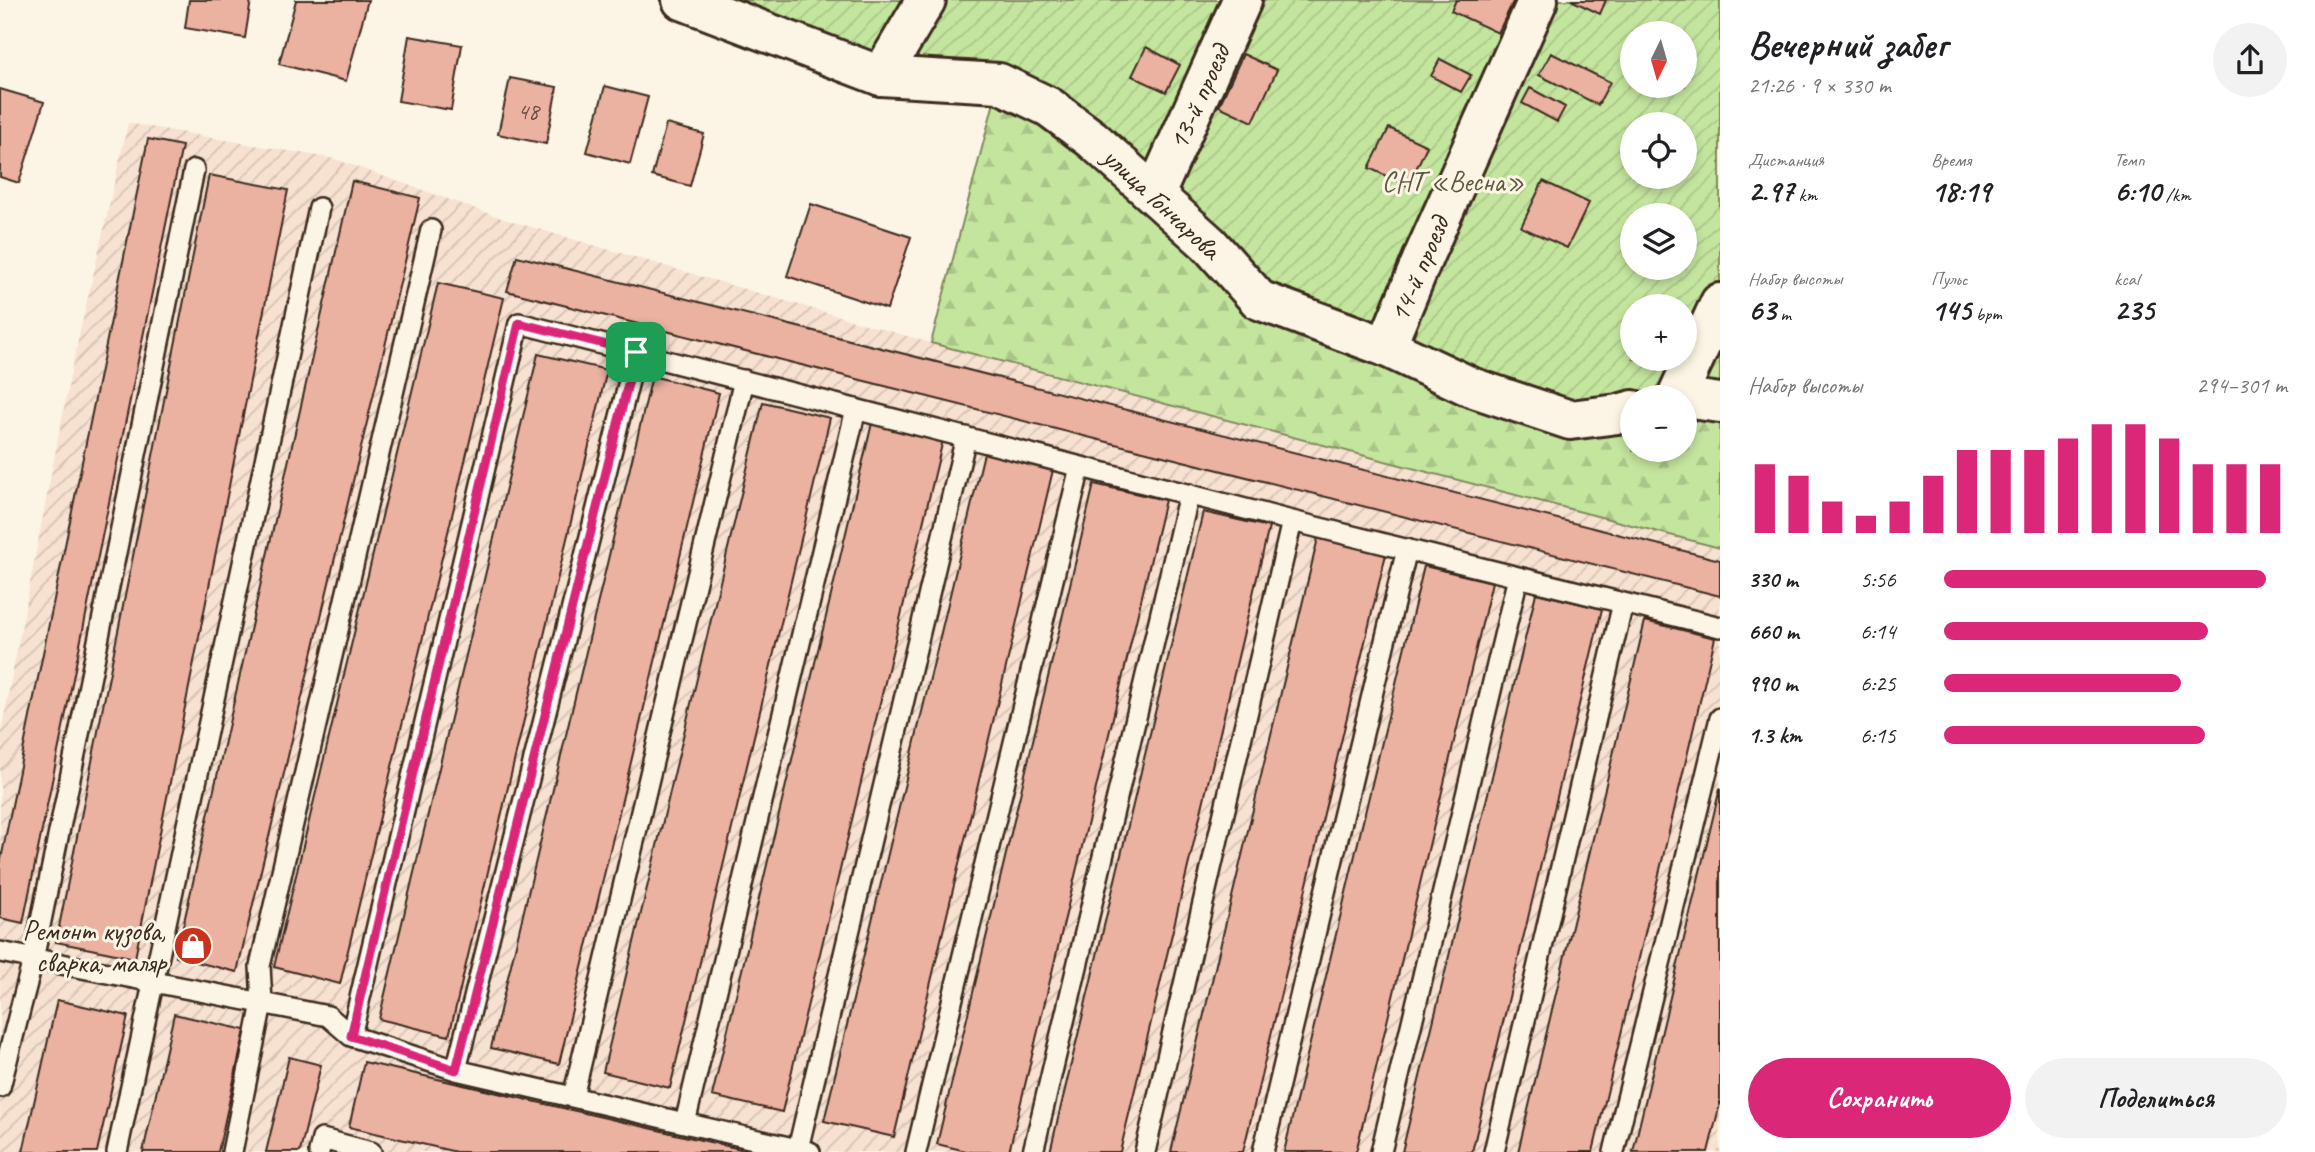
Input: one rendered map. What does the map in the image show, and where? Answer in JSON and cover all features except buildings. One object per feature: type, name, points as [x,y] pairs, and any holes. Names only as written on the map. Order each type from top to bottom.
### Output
[{"type":"street","name":"улица Гончарова","points":[[682,0],[881,76],[999,83],[1049,107],[1092,139],[1209,244],[1259,300],[1386,347],[1471,387],[1570,421],[1620,413]]},
{"type":"street","points":[[881,76],[926,0]]},
{"type":"street","name":"13-й проезд","points":[[1155,194],[1242,0]]},
{"type":"street","name":"14-й проезд","points":[[1386,347],[1538,0]]},
{"type":"street","points":[[1682,385],[1720,303]]},
{"type":"street","points":[[1697,399],[1720,403]]},
{"type":"lane","points":[[0,1087],[33,960],[194,170]]},
{"type":"lane","points":[[117,1152],[319,208]]},
{"type":"lane","points":[[232,1152],[262,1003],[260,966],[431,230]]},
{"type":"lane","points":[[351,1036],[519,323],[1292,521],[1720,627]]},
{"type":"lane","points":[[456,1070],[636,352]]},
{"type":"lane","points":[[573,1097],[744,380]]},
{"type":"lane","points":[[685,1123],[856,409]]},
{"type":"lane","points":[[0,952],[328,1016],[351,1036],[456,1070],[804,1151],[965,437]]},
{"type":"lane","points":[[916,1152],[1080,467]]},
{"type":"lane","points":[[1033,1152],[1189,494]]},
{"type":"lane","points":[[1145,1152],[1292,521]]},
{"type":"lane","points":[[1263,1152],[1407,549]]},
{"type":"lane","points":[[1381,1152],[1518,577]]},
{"type":"lane","points":[[1494,1152],[1623,603]]},
{"type":"lane","points":[[1614,1152],[1720,718]]},
{"type":"lane","points":[[318,1152],[321,1139],[370,1152]]},
{"type":"shaded area","points":[[128,123],[335,159],[507,220],[931,343],[1720,548],[1720,1152],[0,1152],[0,737],[72,367]]},
{"type":"green space","name":"СНТ «Весна»","points":[[682,0],[1720,0],[1720,403],[1697,400],[1697,385],[1620,385],[1620,402],[1570,420],[1259,300],[1049,107],[881,76]]},
{"type":"green space","points":[[999,83],[1620,403],[1620,462],[1697,462],[1697,400],[1720,403],[1720,548],[931,343]]},
{"type":"place","name":"Ремонт кузова, сварка, маляр","points":[[193,946]]},
{"type":"route","points":[[519,323],[636,352],[456,1070],[351,1036],[519,323]]}]
